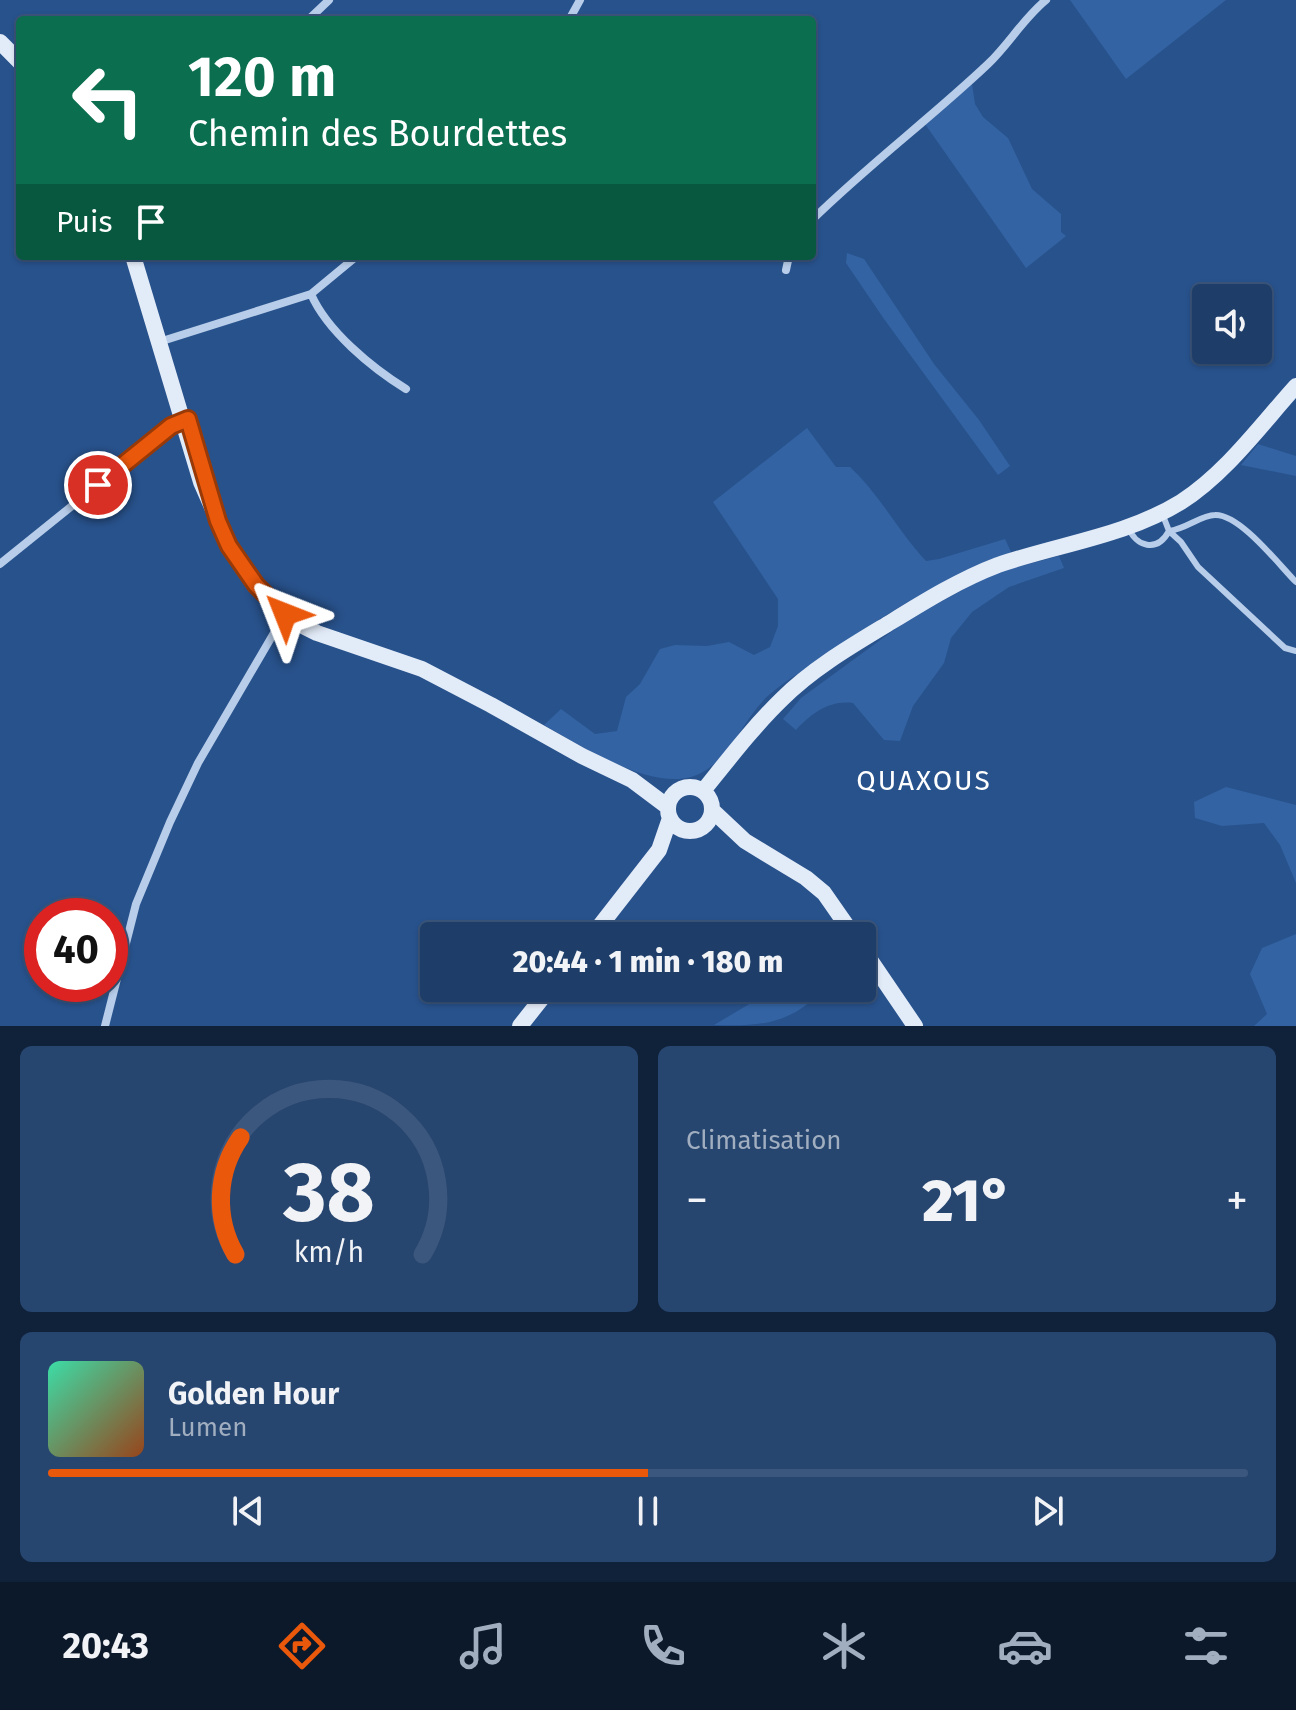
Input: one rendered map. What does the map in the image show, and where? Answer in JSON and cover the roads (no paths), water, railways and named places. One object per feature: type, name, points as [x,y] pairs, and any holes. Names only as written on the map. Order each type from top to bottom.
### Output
[{"type":"street","points":[[312,16],[329,0]]},
{"type":"street","points":[[816,216],[989,63],[1019,26],[1046,0]]},
{"type":"street","points":[[0,42],[16,58]]},
{"type":"street","points":[[134,260],[162,341]]},
{"type":"street","points":[[140,260],[201,482],[241,565],[285,614],[338,642],[422,669],[632,780],[669,813],[677,827],[745,841]]},
{"type":"street","points":[[162,341],[311,294],[352,260]]},
{"type":"street","points":[[786,270],[788,260]]},
{"type":"street","points":[[311,294],[319,313],[379,372],[406,389]]},
{"type":"street","points":[[703,791],[784,697],[816,670],[917,606],[997,566],[1128,527],[1162,513],[1198,490],[1228,462],[1296,386]]},
{"type":"street","points":[[0,564],[171,426],[185,420]]},
{"type":"street","points":[[105,1026],[136,904],[170,822],[198,763],[285,614]]},
{"type":"street","points":[[632,780],[677,791]]},
{"type":"street","points":[[603,922],[659,850],[709,821],[711,802],[703,791],[686,787],[677,791],[669,801],[659,850]]},
{"type":"street","points":[[712,810],[745,841],[806,878],[824,893],[844,922]]},
{"type":"street","points":[[876,969],[915,1026]]},
{"type":"street","points":[[520,1026],[539,1002]]},
{"type":"lane","points":[[1162,513],[1169,531],[1181,542],[1198,567],[1285,648],[1296,651]]},
{"type":"lane","points":[[1128,527],[1132,538],[1142,545],[1153,546],[1164,539],[1169,531],[1186,527],[1207,516],[1227,517],[1239,524],[1296,582]]},
{"type":"district","name":"QUAXOUS","points":[[924,780]]}]
